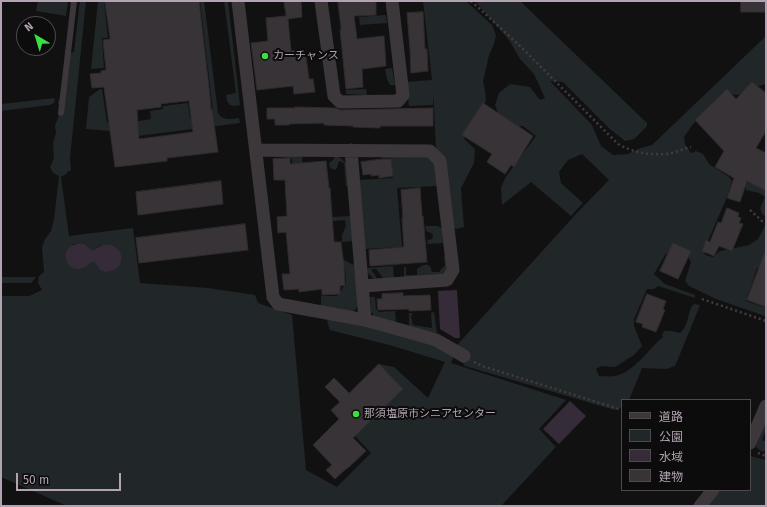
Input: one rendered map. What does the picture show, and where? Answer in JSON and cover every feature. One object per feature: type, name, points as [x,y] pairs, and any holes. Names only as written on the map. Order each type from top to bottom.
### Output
[{"type":"street","points":[[238,1],[273,297],[278,304],[365,320],[419,334],[436,340],[464,356]]},
{"type":"street","points":[[322,1],[334,96],[340,102],[398,101],[402,95],[392,1]]},
{"type":"street","points":[[256,150],[430,151],[440,161],[453,270],[447,280],[363,286]]},
{"type":"street","points":[[351,150],[365,320]]},
{"type":"street","points":[[751,441],[766,406]]},
{"type":"street","points":[[700,506],[712,491]]},
{"type":"lane","points":[[61,113],[74,1]]},
{"type":"path","points":[[471,1],[518,44],[618,144],[627,149],[640,153],[668,154],[691,147]]},
{"type":"path","points":[[750,210],[762,221],[766,222]]},
{"type":"path","points":[[702,299],[766,321]]},
{"type":"path","points":[[464,356],[482,366],[621,410]]},
{"type":"green space","points":[[38,1],[68,1],[66,16],[36,11]]},
{"type":"green space","points":[[80,1],[86,1],[70,158],[71,171],[68,171],[61,177],[69,236],[133,228],[140,283],[208,288],[255,295],[258,303],[292,315],[306,470],[337,487],[371,453],[355,436],[379,364],[394,367],[428,398],[445,362],[393,346],[330,330],[327,321],[329,317],[432,343],[451,354],[453,358],[451,363],[566,400],[539,429],[556,447],[501,506],[67,506],[1,477],[1,296],[29,296],[42,290],[38,283],[39,276],[44,272],[42,248],[45,239],[51,231],[54,219],[59,176],[53,173],[50,167],[54,158],[53,143],[56,133],[55,125],[60,110],[58,102],[61,95],[70,53],[74,52]],"holes":[[[73,244],[85,244],[91,250],[94,250],[101,245],[100,270],[94,262],[73,268]]]},
{"type":"green space","points":[[98,1],[104,1],[108,38],[102,38],[104,68],[91,69]]},
{"type":"green space","points":[[200,1],[204,1],[218,113],[224,118],[239,118],[240,123],[122,138],[120,124],[151,119],[150,111],[163,109],[163,106],[188,103],[190,118],[200,117],[200,114],[213,112]]},
{"type":"green space","points":[[224,1],[228,1],[240,105],[234,106],[230,105],[227,101],[226,95],[236,93]]},
{"type":"green space","points":[[423,1],[466,1],[492,25],[496,35],[489,55],[483,82],[486,101],[464,139],[475,149],[474,163],[461,188],[464,227],[456,229],[451,226],[443,161],[436,147],[433,93],[433,105],[409,106],[406,82],[432,80]]},
{"type":"green space","points":[[475,1],[520,1],[647,123],[647,126],[634,139],[625,141],[610,129],[563,82],[550,81],[592,125],[601,146],[613,155],[628,154],[652,145],[766,36],[766,84],[741,95],[727,92],[693,124],[684,137],[685,144],[691,153],[696,151],[703,154],[709,164],[729,177],[732,181],[725,202],[704,250],[705,255],[713,257],[720,251],[749,245],[758,239],[766,224],[766,269],[763,267],[757,268],[746,301],[766,308],[766,317],[716,299],[689,286],[685,281],[691,262],[686,253],[674,247],[665,255],[654,274],[665,284],[695,295],[695,298],[658,286],[654,289],[647,289],[634,319],[634,326],[642,346],[634,355],[615,367],[601,366],[596,369],[599,376],[615,376],[629,370],[663,337],[662,335],[664,331],[680,333],[687,322],[690,310],[694,304],[700,305],[675,366],[666,369],[642,368],[629,399],[621,399],[621,407],[615,410],[465,366],[460,360],[456,351],[458,344],[575,215],[609,180],[582,154],[568,160],[559,172],[561,183],[583,203],[571,216],[531,182],[502,205],[501,188],[505,178],[536,136],[523,126],[513,126],[500,118],[495,105],[499,93],[510,84],[530,87],[540,100],[545,98],[534,74],[520,59],[509,40]]},
{"type":"green space","points":[[386,15],[387,23],[360,25],[359,17]]},
{"type":"green space","points":[[392,68],[395,85],[390,85],[385,69]]},
{"type":"green space","points":[[102,89],[107,123],[117,122],[112,133],[110,131],[86,129],[89,97]]},
{"type":"green space","points":[[366,89],[367,95],[346,94],[346,90]]},
{"type":"green space","points":[[55,98],[54,103],[50,105],[1,111],[1,104]]},
{"type":"green space","points":[[272,154],[302,155],[304,184],[293,184],[292,159],[290,157],[272,157]]},
{"type":"green space","points":[[335,156],[338,156],[346,163],[348,186],[346,186],[344,163],[339,161],[335,170],[330,168],[329,163]]},
{"type":"green space","points":[[382,156],[427,156],[434,162],[437,186],[397,188],[402,247],[365,249],[359,180],[393,178],[391,158],[382,158]]},
{"type":"green space","points":[[752,175],[766,180],[766,217],[762,214],[760,208],[765,197],[759,193],[746,190],[746,185]]},
{"type":"green space","points":[[350,216],[353,241],[342,242],[342,235],[346,226],[345,220],[333,221],[332,217]]},
{"type":"green space","points":[[425,226],[437,226],[442,228],[443,243],[427,244],[428,240],[432,239],[433,234],[426,231]]},
{"type":"green space","points":[[444,256],[448,256],[448,266],[442,275],[404,278],[404,267],[406,267],[406,275],[417,275],[417,269],[425,265],[430,266],[432,272],[439,272],[445,265]]},
{"type":"green space","points":[[344,260],[356,266],[358,305],[355,310],[350,312],[321,306],[321,296],[337,296],[346,283],[345,267],[339,262]]},
{"type":"green space","points":[[393,266],[394,279],[384,279],[376,269],[372,269],[377,278],[375,280],[367,272],[367,268]]},
{"type":"green space","points":[[1,277],[36,277],[31,283],[1,283]]},
{"type":"green space","points":[[370,297],[375,297],[376,309],[379,312],[395,311],[396,324],[375,318],[371,311]]},
{"type":"green space","points":[[434,312],[437,334],[409,326],[409,313],[413,313],[411,316],[413,325],[432,328],[431,313]]},
{"type":"green space","points":[[766,420],[766,429],[762,440],[766,442],[766,452],[761,451],[756,447]]},
{"type":"green space","points":[[751,456],[766,460],[766,506],[703,506],[716,491],[751,491]]},
{"type":"water","points":[[80,243],[85,244],[91,250],[107,245],[117,248],[120,252],[121,262],[117,268],[106,272],[100,270],[94,262],[91,262],[80,269],[75,269],[68,263],[66,253],[68,249]]},
{"type":"water","points":[[457,290],[460,338],[455,338],[440,329],[438,291]]},
{"type":"water","points":[[570,401],[586,416],[559,444],[543,429]]},
{"type":"building","points":[[105,1],[199,1],[211,109],[218,152],[167,158],[167,161],[115,167],[104,87],[92,88],[90,74],[101,73],[101,71],[106,70],[103,40],[110,39]],"holes":[[[189,101],[193,132],[139,139],[137,110],[161,107],[161,104]]]},
{"type":"building","points":[[284,1],[301,1],[302,17],[288,19],[291,51],[305,50],[309,79],[313,79],[315,92],[294,94],[293,86],[257,90],[251,43],[268,41],[266,18],[286,16]]},
{"type":"building","points":[[338,1],[376,2],[376,15],[354,16],[357,39],[384,36],[386,66],[362,69],[363,87],[346,89]]},
{"type":"building","points":[[741,1],[766,1],[766,12],[741,12]]},
{"type":"building","points":[[423,12],[428,71],[411,73],[407,13]]},
{"type":"building","points":[[752,82],[766,93],[766,131],[756,148],[766,153],[766,191],[747,181],[740,202],[727,198],[734,178],[715,167],[724,151],[695,120],[727,89],[736,99]]},
{"type":"building","points":[[483,103],[533,136],[514,167],[511,165],[505,174],[487,162],[492,154],[462,135]]},
{"type":"building","points":[[267,108],[335,108],[340,110],[433,108],[433,126],[380,126],[380,128],[324,125],[324,123],[275,125],[275,119],[267,119]]},
{"type":"building","points":[[290,158],[290,164],[326,161],[330,188],[334,242],[341,242],[344,266],[345,285],[340,286],[340,294],[322,295],[322,289],[299,292],[299,289],[284,290],[282,274],[290,274],[286,232],[278,233],[277,217],[287,216],[285,180],[274,180],[273,159]]},
{"type":"building","points":[[391,159],[393,176],[379,178],[379,175],[363,175],[361,162]]},
{"type":"building","points":[[221,181],[223,204],[138,215],[136,192]]},
{"type":"building","points":[[420,188],[427,262],[370,266],[369,250],[404,247],[401,190]]},
{"type":"building","points":[[727,208],[739,213],[738,217],[741,218],[739,223],[743,224],[732,251],[719,246],[714,256],[702,251],[706,240],[710,242],[718,222],[721,223]]},
{"type":"building","points":[[245,224],[248,250],[139,263],[136,238]]},
{"type":"building","points":[[673,243],[691,251],[678,279],[660,271]]},
{"type":"building","points":[[766,252],[766,307],[747,300]]},
{"type":"building","points":[[403,293],[403,296],[430,295],[431,310],[378,310],[377,299],[382,299],[382,294]]},
{"type":"building","points":[[647,294],[666,301],[663,309],[665,310],[656,332],[642,327],[643,324],[636,322]]},
{"type":"building","points":[[379,364],[403,389],[353,438],[366,451],[335,479],[326,470],[332,465],[313,445],[339,419],[331,410],[340,402],[325,387],[334,378],[349,393]]},
{"type":"place","name":"カーチャンス","points":[[265,56]]},
{"type":"place","name":"那須塩原市シニアセンター","points":[[356,414]]}]
